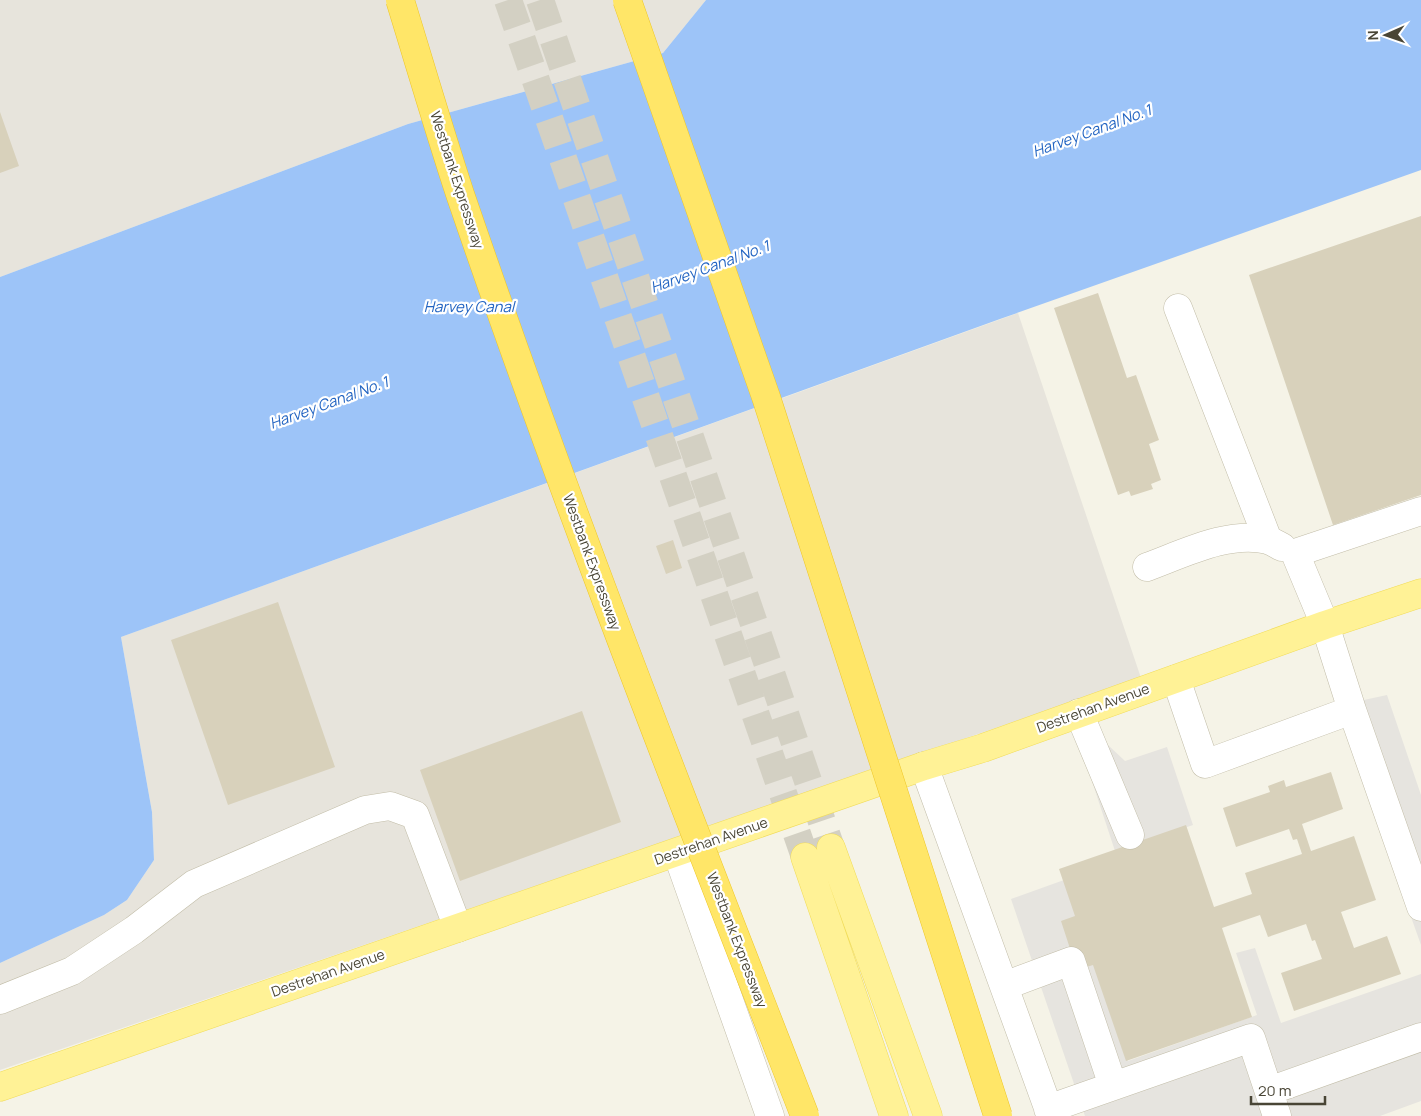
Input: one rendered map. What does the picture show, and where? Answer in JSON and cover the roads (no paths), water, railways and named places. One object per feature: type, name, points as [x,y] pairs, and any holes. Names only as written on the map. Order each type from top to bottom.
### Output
[{"type":"highway","name":"Westbank Expressway","points":[[400,0],[460,192],[576,518],[645,705],[805,1116]]},
{"type":"highway","points":[[627,0],[766,397],[998,1116]]},
{"type":"main road","name":"Destrehan Avenue","points":[[0,1088],[924,766],[983,748],[1421,592]]},
{"type":"main road","points":[[831,848],[928,1116]]},
{"type":"main road","points":[[805,857],[894,1116]]},
{"type":"street","points":[[1178,308],[1268,540]]},
{"type":"street","points":[[1295,553],[1421,511]]},
{"type":"street","points":[[1147,567],[1208,544],[1242,538],[1268,540],[1295,553],[1325,625],[1352,710],[1421,907]]},
{"type":"street","points":[[1176,679],[1205,764],[1352,710]]},
{"type":"street","points":[[1080,713],[1130,834]]},
{"type":"street","points":[[924,766],[1050,1112],[1113,1086],[1251,1038],[1273,1104],[1421,1037]]},
{"type":"street","points":[[0,1000],[72,971],[134,930],[194,884],[364,810],[390,806],[415,815],[458,928]]},
{"type":"street","name":"Westbank Expressway","points":[[677,852],[770,1116]]},
{"type":"street","points":[[1004,986],[1070,961],[1113,1086]]},
{"type":"water","name":"Harvey Canal","points":[[706,0],[1421,0],[1421,170],[1000,319],[121,637],[152,812],[154,860],[127,900],[104,915],[0,963],[0,277],[408,124],[663,53]]},
{"type":"tunnel","points":[[508,0],[805,857]]},
{"type":"tunnel","points":[[540,0],[831,848]]},
{"type":"water label","name":"Harvey Canal No. 1","points":[[1092,131]]},
{"type":"water label","name":"Harvey Canal No. 1","points":[[710,267]]},
{"type":"water label","name":"Harvey Canal No. 1","points":[[329,403]]}]
